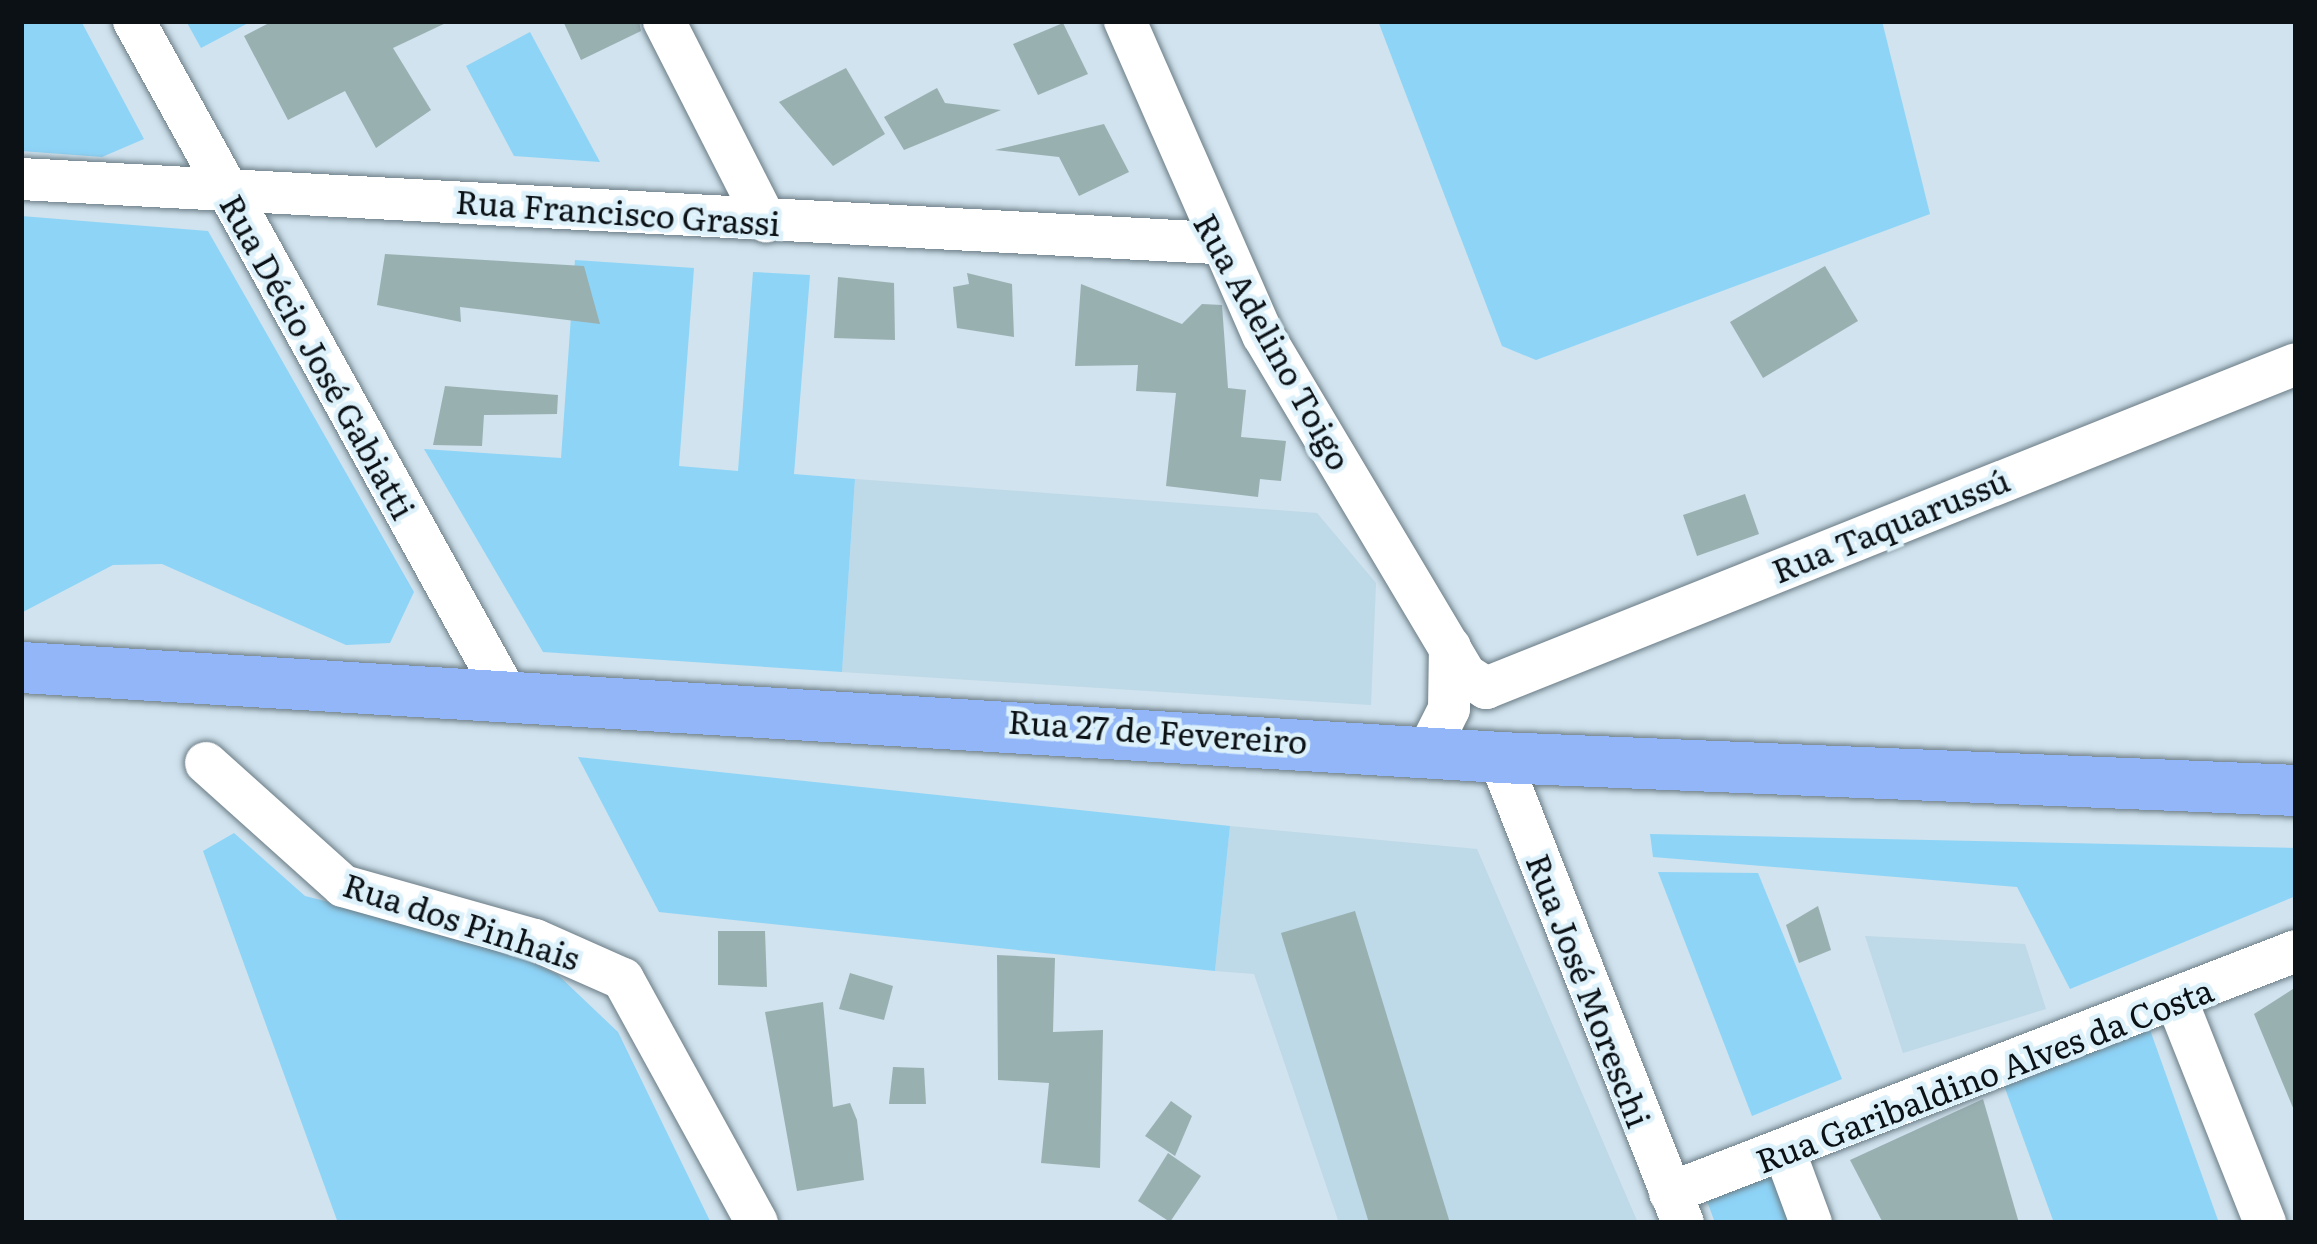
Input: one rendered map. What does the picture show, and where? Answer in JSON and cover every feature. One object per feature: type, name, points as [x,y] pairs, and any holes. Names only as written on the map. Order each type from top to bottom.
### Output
[{"type":"main road","name":"Rua 27 de Fevereiro","points":[[21,667],[263,688],[504,690],[1430,747],[1499,757],[2296,790]]},
{"type":"street","name":"Rua Décio José Gabiatti","points":[[134,21],[504,690]]},
{"type":"street","points":[[664,21],[766,221]]},
{"type":"street","name":"Rua Adelino Toigo","points":[[1124,21],[1215,243],[1450,647],[1486,688]]},
{"type":"street","name":"Rua Francisco Grassi","points":[[21,179],[1215,243]]},
{"type":"street","name":"Rua Taquarussú","points":[[1486,688],[2296,364]]},
{"type":"street","points":[[1430,747],[1449,709],[1450,647]]},
{"type":"street","name":"Rua José Moreschi","points":[[1499,757],[1677,1208]]},
{"type":"street","name":"Rua dos Pinhais","points":[[206,763],[343,886],[536,940],[623,979],[758,1223]]},
{"type":"street","name":"Rua Garibaldino Alves da Costa","points":[[1677,1208],[1784,1150],[2178,1004],[2296,951]]},
{"type":"street","points":[[2178,1004],[2265,1223]]},
{"type":"street","points":[[1784,1150],[1811,1223]]},
{"type":"shaded area","points":[[21,21],[81,21],[144,139],[102,157],[21,151]]},
{"type":"shaded area","points":[[186,21],[252,21],[201,48]]},
{"type":"shaded area","points":[[1378,21],[1882,21],[1930,214],[1536,360],[1502,346]]},
{"type":"shaded area","points":[[530,32],[600,162],[514,156],[466,66]]},
{"type":"shaded area","points":[[21,216],[208,231],[414,592],[390,643],[346,645],[162,564],[113,565],[21,613]]},
{"type":"shaded area","points":[[575,260],[694,268],[679,466],[738,471],[753,272],[810,275],[794,474],[855,479],[842,672],[543,652],[424,449],[561,458]]},
{"type":"shaded area","points":[[855,479],[1317,513],[1376,583],[1371,705],[842,672]]},
{"type":"shaded area","points":[[578,757],[1230,826],[1215,971],[659,912]]},
{"type":"shaded area","points":[[1230,826],[1477,849],[1638,1223],[1339,1223],[1254,974],[1215,971]]},
{"type":"shaded area","points":[[234,833],[305,896],[492,943],[558,975],[618,1032],[711,1223],[338,1223],[203,851]]},
{"type":"shaded area","points":[[1650,834],[2296,848],[2296,896],[2070,989],[2017,887],[1653,857]]},
{"type":"shaded area","points":[[1658,872],[1758,873],[1842,1079],[1752,1116]]},
{"type":"shaded area","points":[[1865,936],[2025,944],[2046,1009],[1903,1053]]},
{"type":"shaded area","points":[[2149,1027],[2219,1223],[2054,1223],[2002,1080]]},
{"type":"shaded area","points":[[1771,1161],[1794,1223],[1715,1223],[1702,1187]]},
{"type":"building","points":[[273,21],[450,21],[393,48],[431,110],[376,148],[345,91],[288,120],[244,36]]},
{"type":"building","points":[[563,21],[639,21],[641,31],[581,60]]},
{"type":"building","points":[[1063,23],[1088,74],[1038,95],[1013,44]]},
{"type":"building","points":[[846,68],[885,134],[833,166],[779,102]]},
{"type":"building","points":[[937,88],[945,103],[1001,110],[904,150],[884,117]]},
{"type":"building","points":[[1104,124],[1129,172],[1079,196],[1059,157],[995,150]]},
{"type":"building","points":[[385,254],[584,266],[600,324],[460,307],[461,322],[377,305]]},
{"type":"building","points":[[1825,266],[1858,321],[1763,378],[1730,322]]},
{"type":"building","points":[[967,273],[1012,284],[1014,337],[957,328],[953,287],[969,284]]},
{"type":"building","points":[[838,277],[894,283],[895,340],[834,338]]},
{"type":"building","points":[[1081,284],[1182,324],[1202,304],[1222,305],[1228,388],[1246,390],[1241,437],[1286,441],[1281,481],[1260,479],[1258,497],[1166,486],[1176,393],[1136,391],[1138,365],[1075,366]]},
{"type":"building","points":[[445,386],[558,395],[557,414],[484,415],[482,446],[433,445]]},
{"type":"building","points":[[1745,494],[1759,534],[1697,556],[1683,515]]},
{"type":"building","points":[[1818,906],[1831,950],[1799,963],[1786,925]]},
{"type":"building","points":[[1355,911],[1450,1223],[1369,1223],[1281,933]]},
{"type":"building","points":[[718,931],[765,931],[767,987],[718,985]]},
{"type":"building","points":[[997,955],[1055,958],[1053,1032],[1103,1030],[1100,1168],[1041,1163],[1049,1083],[998,1080]]},
{"type":"building","points":[[850,973],[893,986],[884,1020],[839,1009]]},
{"type":"building","points":[[2296,987],[2296,1115],[2254,1014]]},
{"type":"building","points":[[823,1002],[833,1107],[850,1103],[857,1120],[864,1180],[797,1191],[765,1012]]},
{"type":"building","points":[[893,1067],[924,1068],[926,1104],[889,1104]]},
{"type":"building","points":[[1983,1099],[2019,1223],[1883,1223],[1850,1160]]},
{"type":"building","points":[[1171,1101],[1192,1116],[1175,1156],[1145,1136]]},
{"type":"building","points":[[1168,1153],[1201,1176],[1170,1222],[1138,1201]]}]
